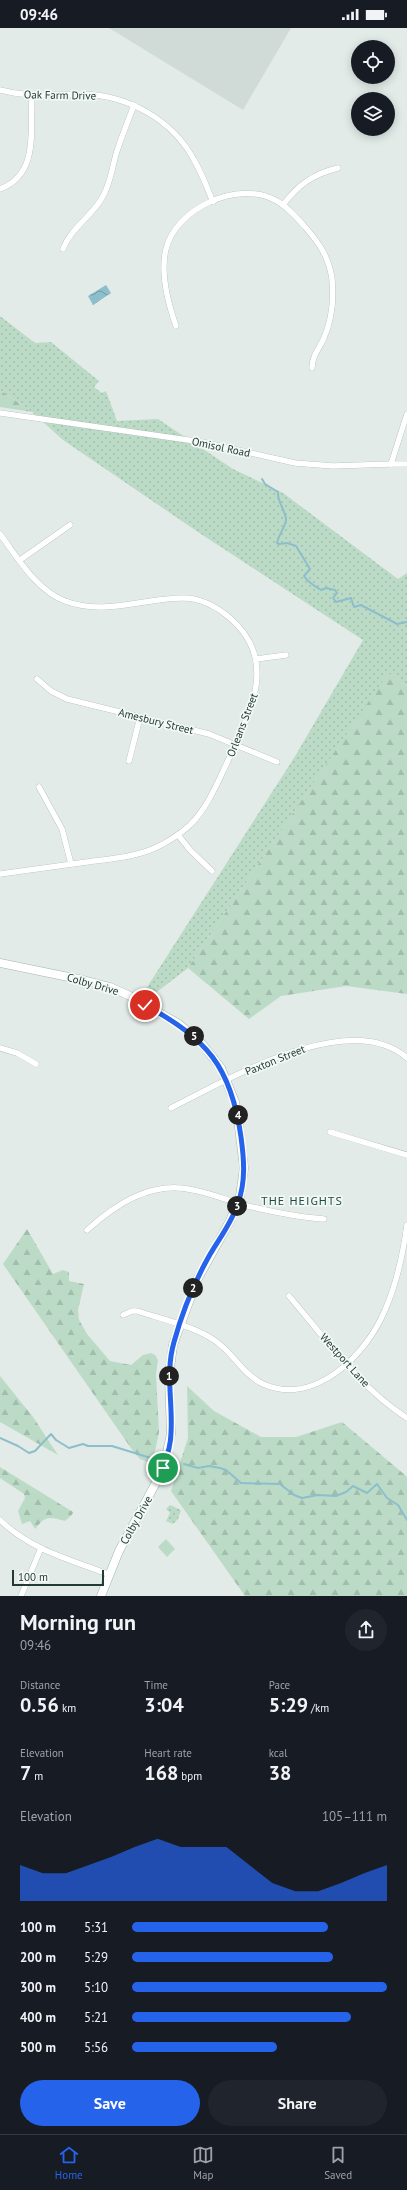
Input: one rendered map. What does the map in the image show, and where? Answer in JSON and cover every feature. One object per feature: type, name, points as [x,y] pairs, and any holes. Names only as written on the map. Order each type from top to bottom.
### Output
[{"type":"street","name":"Oak Farm Drive","points":[[0,90],[32,97],[90,95],[112,98],[134,105],[161,122],[187,148],[201,174],[213,202]]},
{"type":"street","points":[[0,189],[14,182],[27,165],[32,97]]},
{"type":"street","points":[[63,249],[69,236],[96,208],[105,192],[112,176],[121,137],[134,105]]},
{"type":"street","points":[[283,205],[292,193],[307,179],[338,168]]},
{"type":"street","points":[[176,326],[170,304],[164,269],[166,248],[173,232],[187,216],[213,202],[243,193],[265,196],[283,205],[317,240],[330,266],[333,294],[331,318],[323,340],[314,355],[312,368]]},
{"type":"street","name":"Omisol Road","points":[[0,413],[202,442],[295,463],[333,466],[407,464]]},
{"type":"street","points":[[390,464],[407,414]]},
{"type":"street","points":[[20,560],[70,525]]},
{"type":"street","name":"Orleans Street","points":[[0,534],[45,589],[72,603],[86,606],[108,607],[147,600],[185,598],[206,602],[224,613],[234,622],[249,641],[258,669],[256,688],[235,745],[208,802],[191,824],[178,835],[144,852],[0,874]]},
{"type":"street","points":[[256,659],[286,655]]},
{"type":"street","name":"Amesbury Street","points":[[37,679],[51,691],[67,699],[209,734],[277,762]]},
{"type":"street","points":[[129,761],[140,717]]},
{"type":"street","points":[[39,787],[62,829],[71,864]]},
{"type":"street","points":[[178,835],[191,851],[212,871]]},
{"type":"street","name":"Colby Drive","points":[[0,963],[110,987],[130,996],[179,1024],[196,1038],[215,1060],[226,1080],[235,1102],[243,1152],[244,1177],[238,1203],[197,1280],[180,1326],[169,1369],[171,1434],[165,1461],[108,1574],[101,1596]]},
{"type":"street","name":"Paxton Street","points":[[171,1108],[226,1080],[298,1050],[331,1042],[374,1042],[389,1046],[407,1058]]},
{"type":"street","points":[[0,1048],[17,1053],[36,1064]]},
{"type":"street","points":[[330,1132],[407,1155]]},
{"type":"street","points":[[87,1230],[123,1202],[136,1196],[160,1189],[193,1190],[283,1214],[324,1219]]},
{"type":"street","points":[[124,1315],[132,1311],[138,1311],[214,1340],[230,1353],[246,1372],[255,1379],[275,1388],[293,1389],[312,1386],[329,1377],[347,1363],[372,1334],[385,1310],[400,1265],[407,1225]]},
{"type":"street","name":"Westport Lane","points":[[289,1296],[377,1395],[407,1418]]},
{"type":"street","points":[[0,1520],[18,1535],[41,1548],[108,1574]]},
{"type":"street","points":[[21,1596],[41,1548]]},
{"type":"shaded area","points":[[109,28],[291,28],[243,110]]},
{"type":"green space","points":[[0,316],[35,343],[51,342],[99,381],[94,387],[102,393],[106,391],[117,421],[158,419],[233,469],[283,493],[398,579],[407,573],[407,686],[388,674],[188,968],[149,998],[142,995],[294,758],[363,640],[198,532],[63,440],[32,412],[0,390]]},
{"type":"green space","points":[[0,390],[32,412],[0,407]]},
{"type":"green space","points":[[388,673],[407,686],[407,994],[346,986],[281,996],[249,1019],[188,968]]},
{"type":"green space","points":[[27,1229],[53,1274],[63,1270],[69,1272],[69,1281],[84,1284],[78,1310],[79,1320],[87,1334],[110,1361],[131,1365],[143,1355],[151,1353],[155,1355],[158,1360],[156,1374],[159,1432],[155,1451],[150,1463],[140,1459],[133,1451],[3,1264]]},
{"type":"green space","points":[[0,1376],[33,1417],[58,1455],[0,1422]]},
{"type":"green space","points":[[187,1386],[214,1411],[261,1437],[296,1437],[342,1422],[405,1475],[407,1477],[407,1596],[245,1596],[171,1491],[188,1438]]},
{"type":"green space","points":[[0,1467],[73,1512],[72,1515],[65,1521],[51,1518],[45,1519],[35,1529],[30,1521],[22,1524],[18,1511],[25,1498],[24,1494],[0,1478]]},
{"type":"green space","points":[[170,1505],[181,1510],[178,1519],[173,1524],[166,1521],[170,1513],[166,1509]]},
{"type":"green space","points":[[166,1539],[175,1549],[167,1557],[158,1547]]},
{"type":"water","points":[[106,285],[111,293],[93,305],[88,296]]},
{"type":"waterway","points":[[262,479],[265,484],[278,492],[286,519],[277,543],[287,543],[296,546],[310,569],[304,576],[307,580],[321,590],[326,588],[335,590],[337,593],[333,598],[336,602],[351,598],[354,607],[361,605],[397,624],[407,622]]},
{"type":"waterway","points":[[0,1438],[29,1453],[35,1451],[51,1434],[56,1440],[69,1448],[83,1444],[88,1446],[112,1446],[154,1459]]},
{"type":"waterway","points":[[184,1464],[198,1468],[209,1466],[220,1468],[226,1470],[241,1483],[280,1484],[294,1495],[302,1498],[318,1495],[336,1496],[346,1492],[353,1486],[367,1493],[377,1484],[387,1498],[398,1505],[407,1520]]},
{"type":"district","name":"THE HEIGHTS","points":[[302,1201]]},
{"type":"route","points":[[145,1005],[189,1031],[210,1053],[221,1068],[235,1102],[244,1159],[244,1177],[235,1211],[202,1269],[189,1299],[173,1345],[168,1376],[171,1434],[168,1452],[163,1468]]}]
